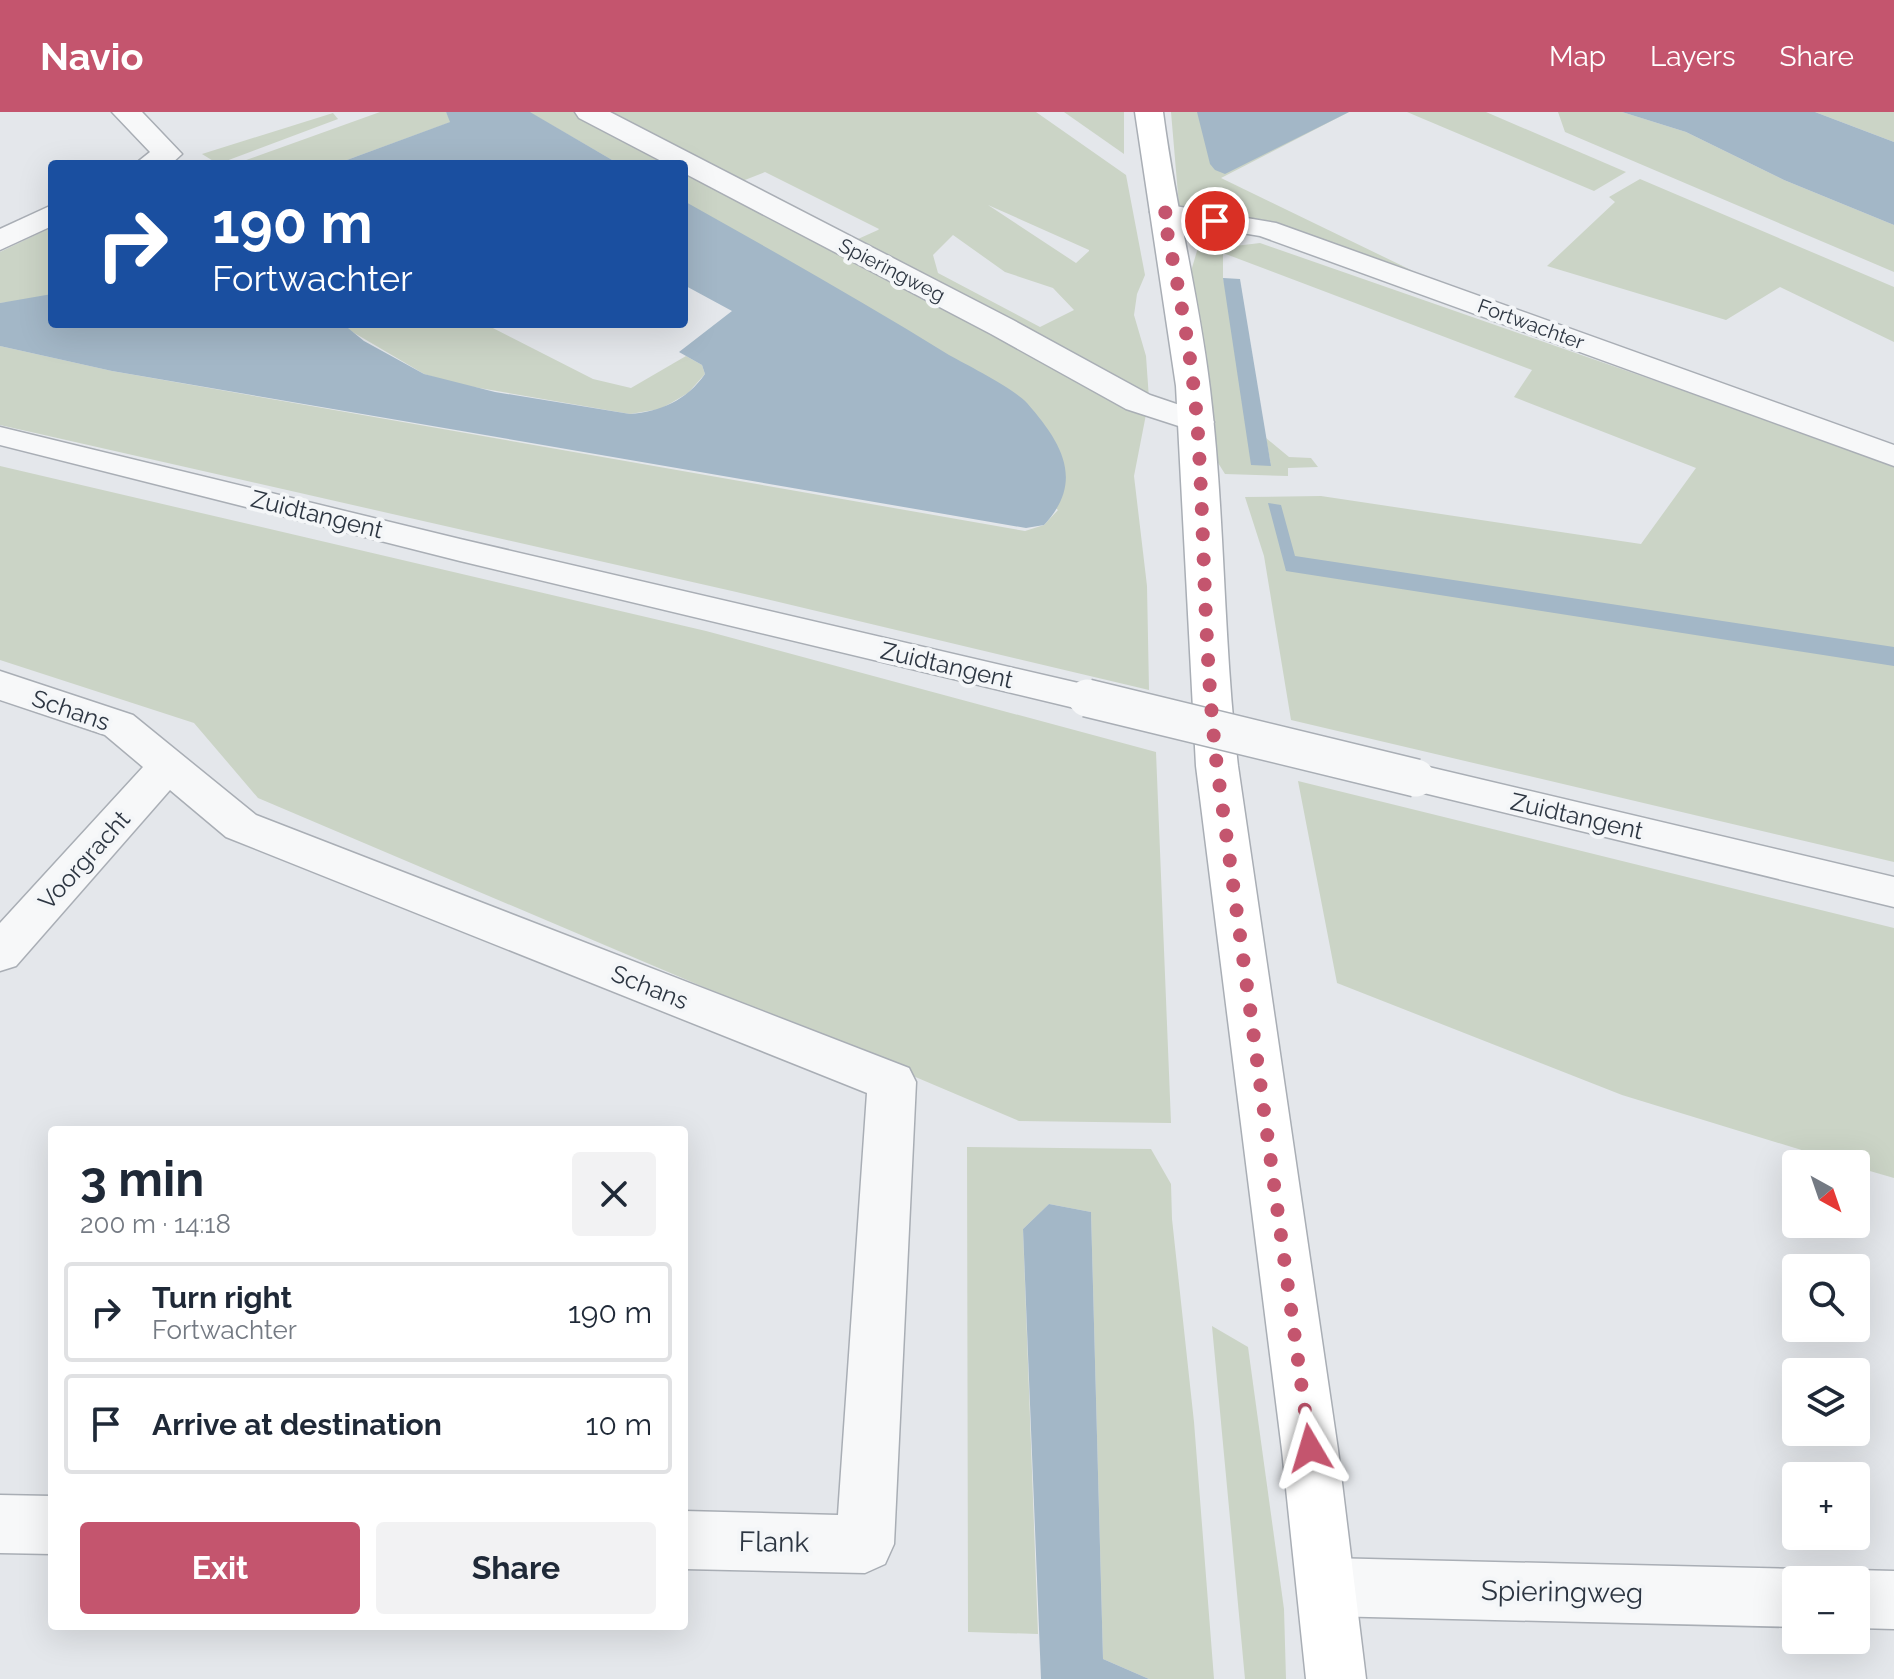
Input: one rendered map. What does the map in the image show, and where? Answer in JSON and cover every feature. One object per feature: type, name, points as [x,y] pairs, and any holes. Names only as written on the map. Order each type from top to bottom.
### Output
[{"type":"street","points":[[126,112],[168,154],[159,160]]},
{"type":"street","name":"Spieringweg","points":[[589,112],[681,160]]},
{"type":"street","points":[[1149,112],[1156,181],[1182,309],[1197,422],[1209,695],[1327,1587],[1336,1679]]},
{"type":"street","name":"Spieringweg","points":[[688,164],[1002,327],[1138,402],[1197,422]]},
{"type":"street","points":[[0,241],[48,216]]},
{"type":"street","name":"Schans","points":[[0,685],[119,725],[241,826],[892,1082],[865,1544]]},
{"type":"street","name":"Voorgracht","points":[[0,953],[168,766]]},
{"type":"street","points":[[0,1524],[48,1525]]},
{"type":"street","name":"Flank","points":[[688,1540],[865,1544]]},
{"type":"street","name":"Spieringweg","points":[[1327,1587],[1782,1598]]},
{"type":"street","points":[[1870,1599],[1894,1600]]},
{"type":"lane","name":"Fortwachter","points":[[1163,212],[1266,229],[1894,456]]},
{"type":"lane","name":"Zuidtangent","points":[[0,436],[460,550],[1894,892]]},
{"type":"green space","points":[[380,112],[446,112],[451,122],[347,160],[246,160]]},
{"type":"green space","points":[[529,112],[1036,112],[1126,175],[1145,275],[1137,294],[1134,315],[1146,356],[1149,399],[1134,476],[1147,586],[1149,690],[732,591],[0,425],[0,346],[112,371],[1025,531],[1044,525],[1058,510],[688,204],[688,160],[612,160]],"holes":[[[765,172],[879,229],[838,248],[722,189]],[[988,205],[1089,250],[1089,251],[1076,263]],[[953,235],[1005,272],[1053,288],[1074,310],[1040,327],[938,273],[933,255]]]},
{"type":"green space","points":[[1064,112],[1124,112],[1124,154]]},
{"type":"green space","points":[[1171,112],[1349,112],[1221,178],[1413,271],[1270,221],[1179,206]]},
{"type":"green space","points":[[1407,112],[1486,112],[1626,172],[1594,191]]},
{"type":"green space","points":[[1558,112],[1622,112],[1686,132],[1784,180],[1894,225],[1894,272],[1565,132]]},
{"type":"green space","points":[[1815,112],[1894,112],[1894,142]]},
{"type":"green space","points":[[333,113],[338,119],[229,160],[212,160],[202,154]]},
{"type":"green space","points":[[1640,179],[1894,287],[1894,342],[1780,287],[1726,320],[1547,266],[1615,202],[1609,197]]},
{"type":"green space","points":[[48,229],[48,297],[0,303],[0,252]]},
{"type":"green space","points":[[1260,243],[1894,464],[1894,862],[1291,720],[1264,556],[1245,497],[1321,496],[1641,544],[1696,468],[1514,397],[1532,370],[1223,253],[1223,278],[1271,466],[1266,438],[1289,457],[1311,458],[1318,467],[1288,468],[1288,476],[1225,474],[1215,458],[1187,285],[1199,244],[1235,246]]},
{"type":"green space","points":[[346,328],[493,328],[593,379],[631,388],[686,356],[702,365],[705,374],[688,393],[660,409],[630,414],[456,384],[424,374]]},
{"type":"green space","points":[[0,466],[706,631],[1156,752],[1171,1123],[1019,1121],[258,798],[194,723],[0,660]]},
{"type":"green space","points":[[1298,781],[1894,928],[1894,1178],[1870,1171],[1870,1150],[1801,1150],[1622,1095],[1337,983]]},
{"type":"green space","points":[[967,1147],[1151,1149],[1171,1184],[1214,1679],[1149,1679],[1103,1659],[1091,1212],[1049,1204],[1023,1229],[1038,1634],[968,1632]]},
{"type":"green space","points":[[1212,1326],[1248,1347],[1284,1609],[1286,1679],[1245,1679]]},
{"type":"water","points":[[446,112],[530,112],[612,160],[347,160],[450,122]]},
{"type":"water","points":[[1197,112],[1349,112],[1225,174],[1210,164]]},
{"type":"water","points":[[1622,112],[1815,112],[1894,142],[1894,225],[1784,180],[1686,132]]},
{"type":"water","points":[[688,203],[1020,397],[1050,433],[1064,462],[1064,493],[1056,509],[1044,525],[1026,528],[112,371],[0,346],[0,303],[48,295],[48,328],[348,328],[364,341],[424,374],[495,392],[630,414],[652,411],[672,403],[698,383],[705,374],[702,365],[679,352],[732,311],[688,287]]},
{"type":"water","points":[[1223,278],[1240,279],[1271,466],[1251,465]]},
{"type":"water","points":[[1268,503],[1281,505],[1295,556],[1894,647],[1894,666],[1286,571]]},
{"type":"water","points":[[1049,1204],[1091,1212],[1103,1659],[1149,1679],[1041,1679],[1023,1229]]},
{"type":"route","points":[[1215,221],[1163,212],[1182,309],[1197,422],[1209,695],[1217,767],[1310,1448]]}]
